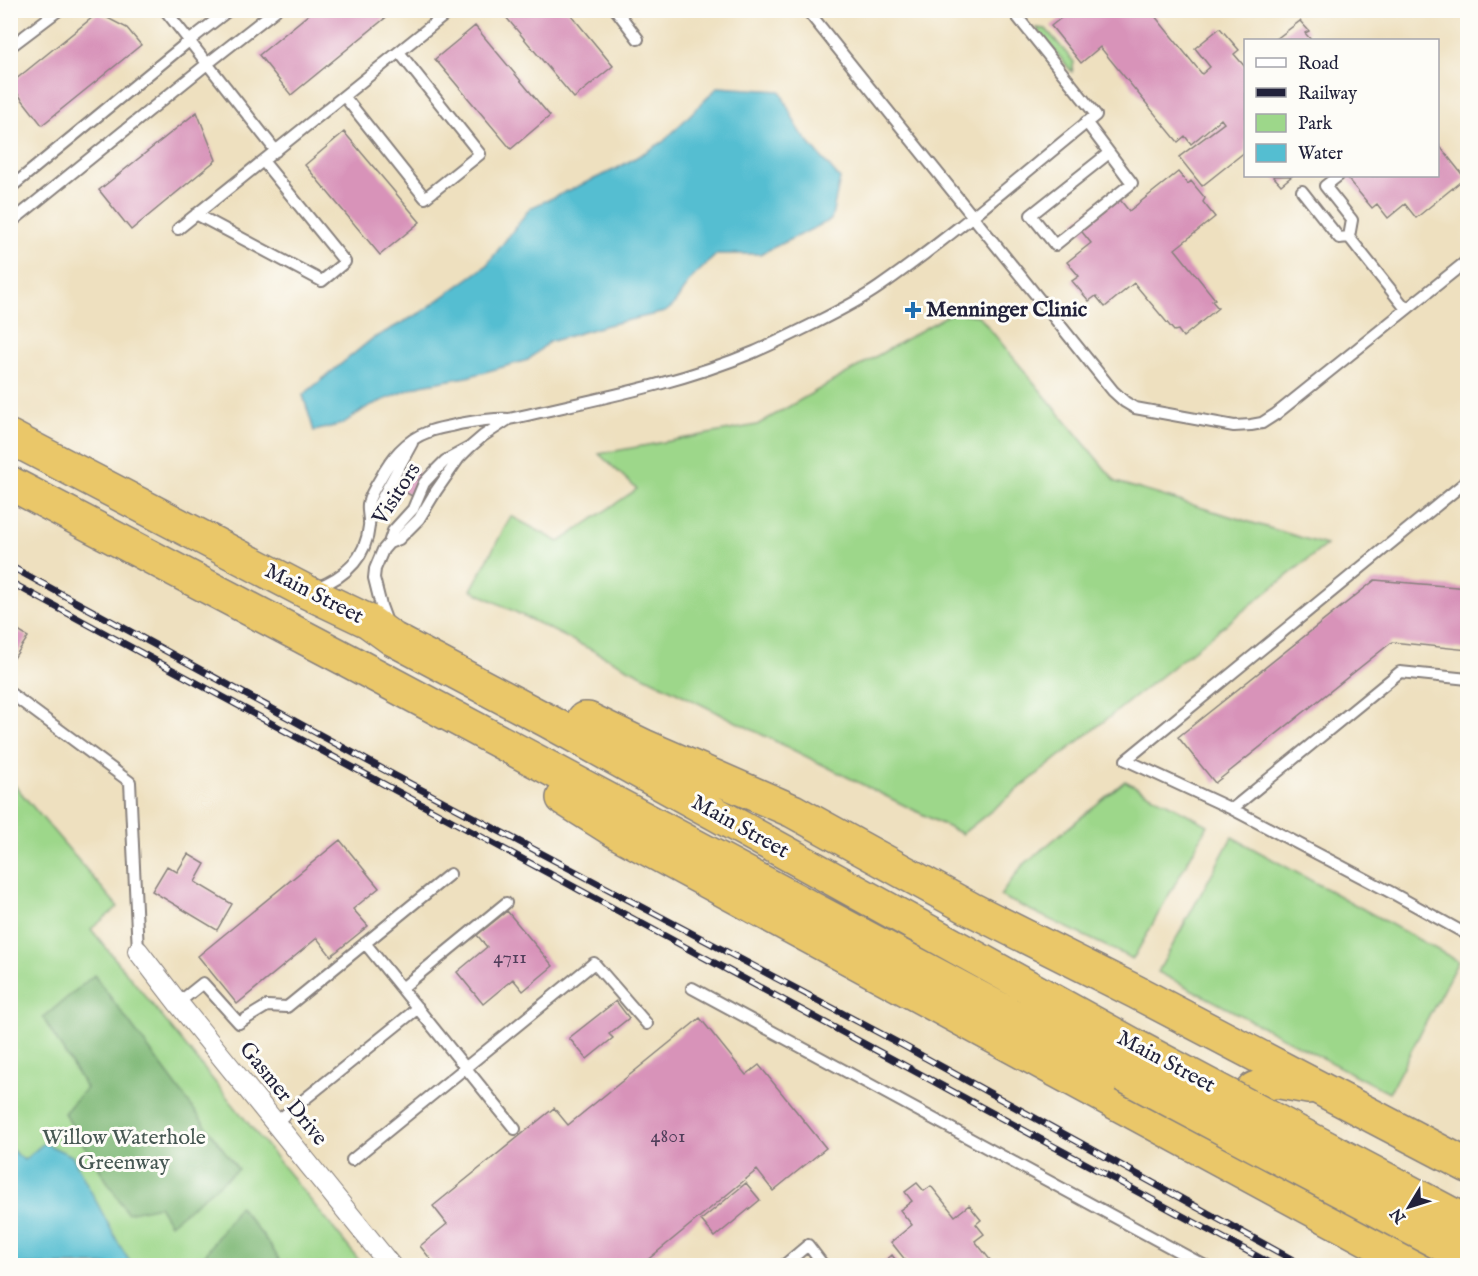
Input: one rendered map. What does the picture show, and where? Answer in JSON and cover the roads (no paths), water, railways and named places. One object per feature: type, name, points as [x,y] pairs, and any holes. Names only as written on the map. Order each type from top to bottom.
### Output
[{"type":"highway","name":"Main Street","points":[[10,437],[307,592],[368,621],[393,639],[548,721],[1467,1257]]},
{"type":"highway","name":"Main Street","points":[[10,483],[349,661],[1129,1060],[1467,1223]]},
{"type":"highway","points":[[349,661],[620,834],[1417,1266]]},
{"type":"highway","points":[[548,721],[588,718],[644,746],[793,811],[971,909],[1111,979],[1467,1166]]},
{"type":"highway","points":[[1313,1210],[1248,1162],[1236,1130],[1238,1106],[1254,1089],[1274,1080],[1324,1091]]},
{"type":"street","name":"Gasmer Drive","points":[[138,951],[391,1266]]},
{"type":"lane","points":[[165,10],[276,151]]},
{"type":"lane","points":[[10,188],[229,10]]},
{"type":"lane","points":[[10,223],[276,10]]},
{"type":"lane","points":[[178,229],[451,10]]},
{"type":"lane","points":[[616,10],[638,39]]},
{"type":"lane","points":[[807,10],[1113,391],[1135,408],[1234,426],[1262,423],[1467,260]]},
{"type":"lane","points":[[307,592],[330,582],[347,571],[361,555],[367,542],[369,522],[367,513],[371,495],[390,460],[404,446],[428,432],[445,427],[492,418],[509,419],[666,382],[754,352],[837,312],[877,288],[972,216],[1096,115],[1012,10]]},
{"type":"lane","points":[[10,47],[52,12]]},
{"type":"lane","points":[[344,96],[425,198],[462,169],[480,154],[399,52]]},
{"type":"lane","points":[[1086,123],[1109,153],[1132,183],[1055,245],[1030,215],[1109,153]]},
{"type":"lane","points":[[196,214],[322,281],[345,262],[263,161]]},
{"type":"lane","points":[[1337,177],[1326,186],[1352,220],[1349,237],[1406,309]]},
{"type":"lane","points":[[1302,191],[1339,237],[1349,237]]},
{"type":"lane","points":[[393,639],[374,578],[375,569],[386,547],[399,539],[419,519],[459,458],[483,436],[509,419]]},
{"type":"lane","points":[[1467,480],[1126,759],[1232,809],[1467,935]]},
{"type":"lane","points":[[367,542],[386,547]]},
{"type":"lane","points":[[1232,809],[1400,672],[1467,679]]},
{"type":"lane","points":[[10,693],[130,782],[138,951]]},
{"type":"lane","points":[[178,1003],[203,983],[239,1023],[267,1006],[287,1007],[450,874]]},
{"type":"lane","points":[[402,988],[506,903]]},
{"type":"lane","points":[[366,943],[515,1129]]},
{"type":"lane","points":[[352,1160],[594,963],[647,1024]]},
{"type":"lane","points":[[692,988],[1204,1265]]},
{"type":"lane","points":[[275,1123],[418,1008]]},
{"type":"lane","points":[[783,1266],[808,1245],[824,1266]]},
{"type":"water","points":[[718,87],[780,91],[799,131],[840,179],[831,220],[760,254],[717,254],[690,280],[673,306],[665,312],[607,325],[549,342],[528,360],[467,377],[421,385],[369,406],[342,424],[314,431],[303,395],[372,339],[420,313],[486,266],[530,208],[616,169],[663,142]]},
{"type":"water","points":[[44,1143],[72,1156],[132,1265],[11,1265],[11,1149],[24,1160]]},
{"type":"railway","points":[[10,566],[390,773],[904,1046],[1304,1266]]},
{"type":"railway","points":[[10,582],[1275,1266]]},
{"type":"place","name":"Menninger Clinic","points":[[913,310]]},
{"type":"park label","name":"Willow Waterhole Greenway","points":[[124,1150]]}]
